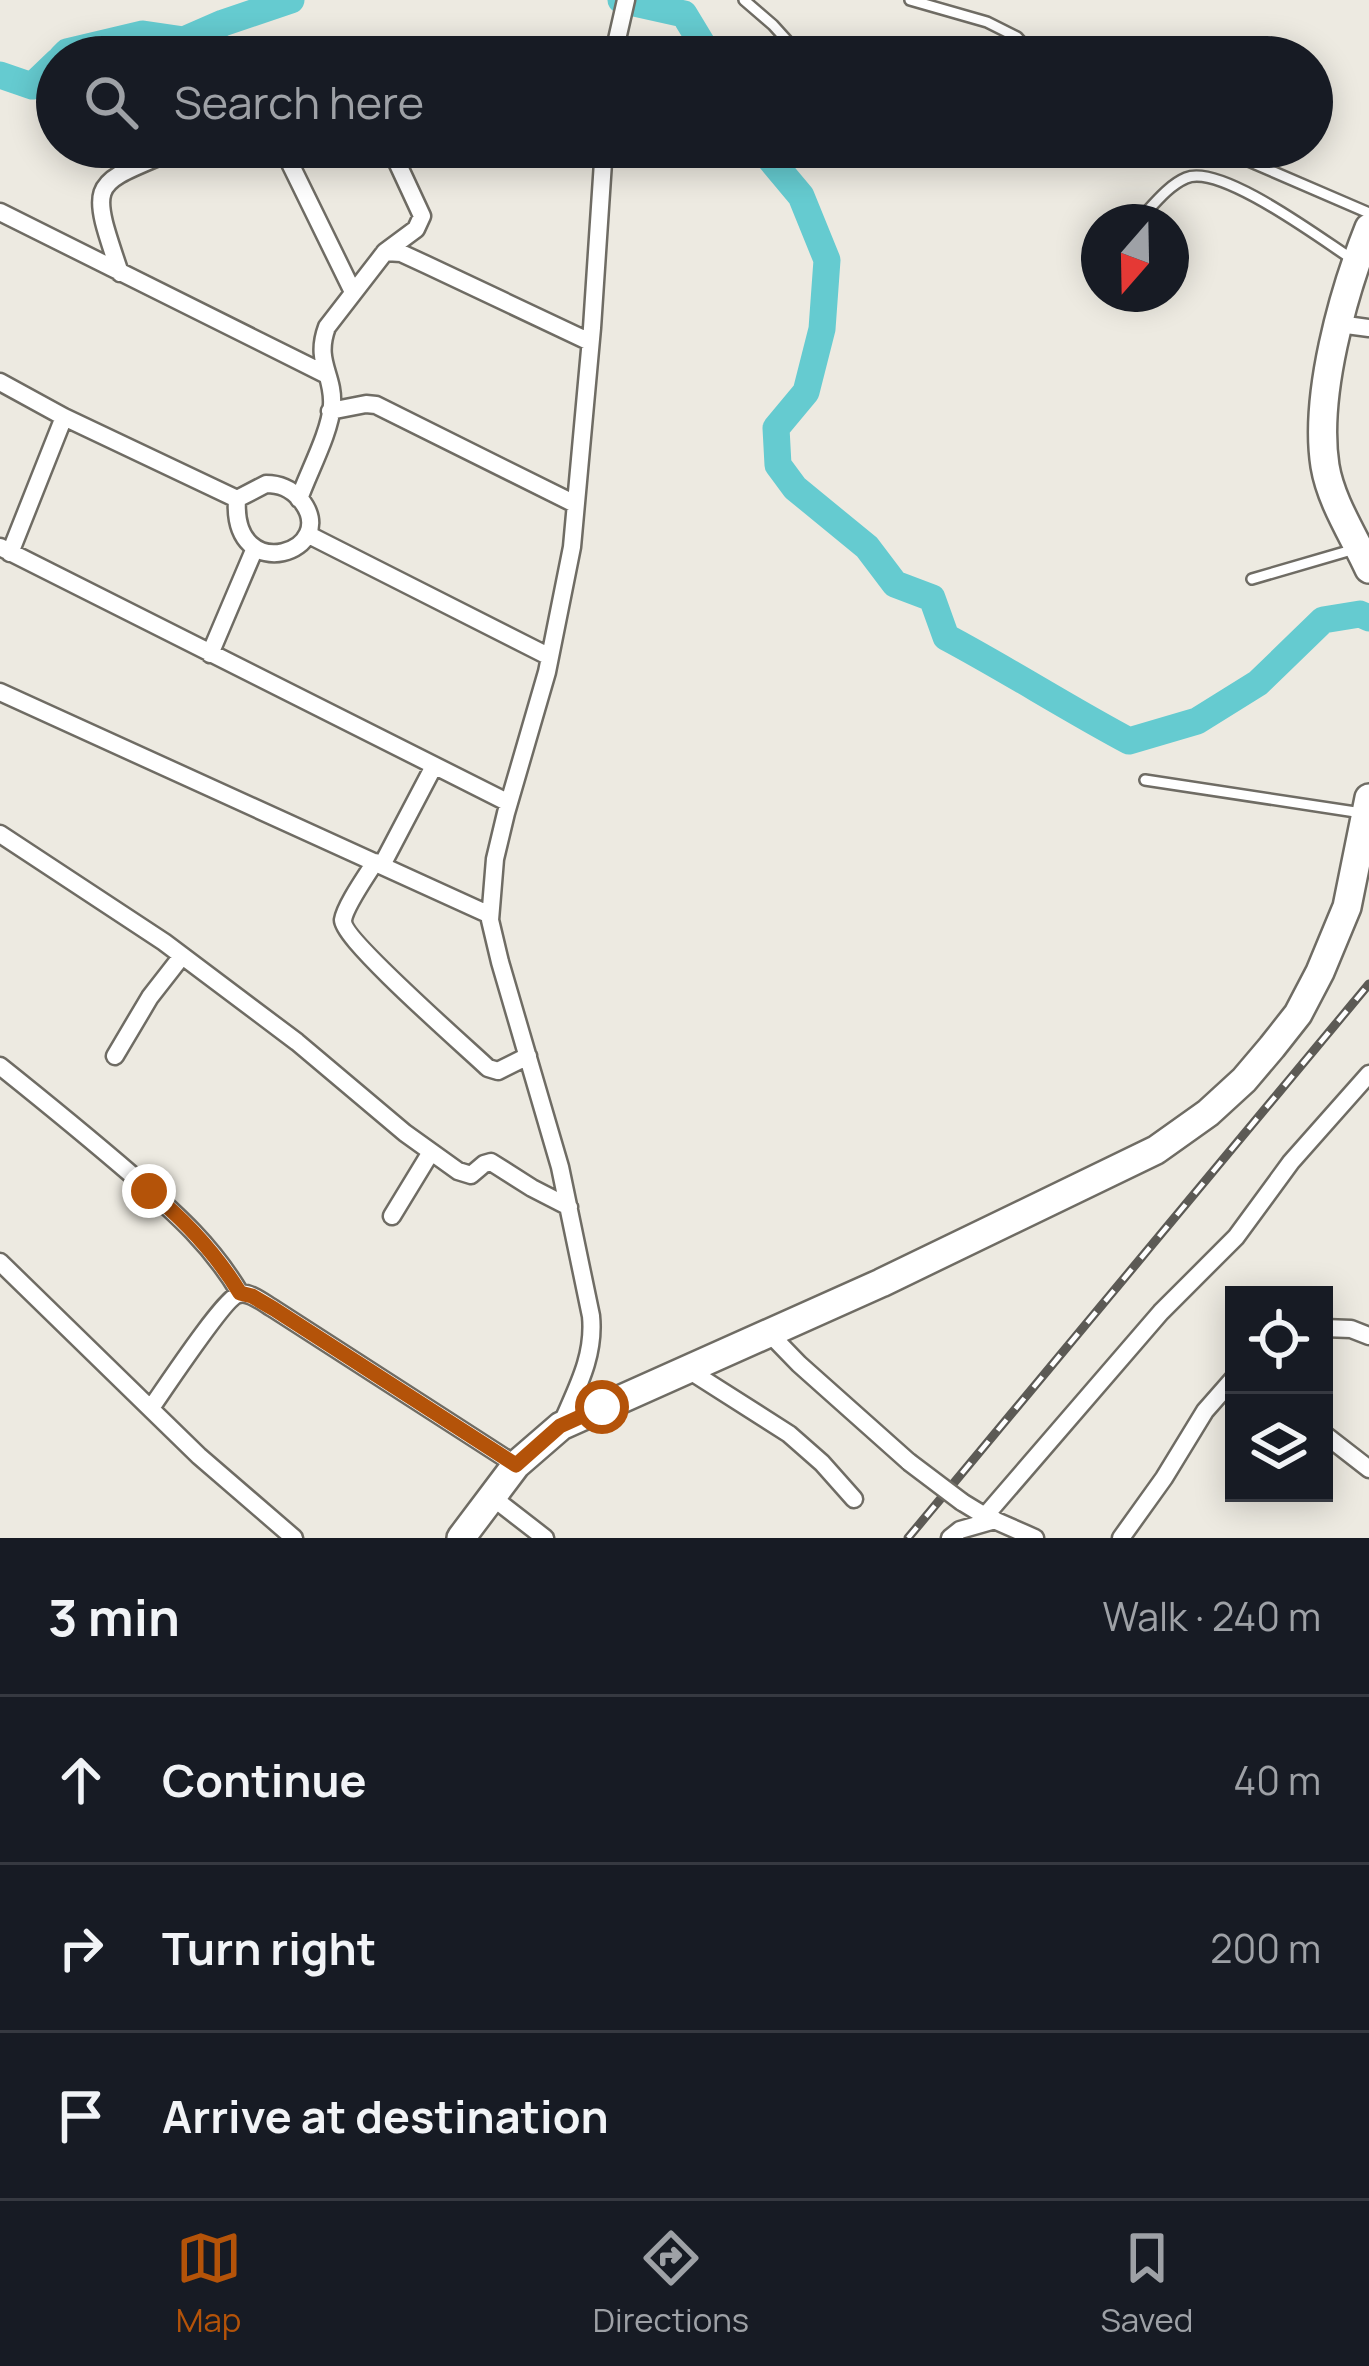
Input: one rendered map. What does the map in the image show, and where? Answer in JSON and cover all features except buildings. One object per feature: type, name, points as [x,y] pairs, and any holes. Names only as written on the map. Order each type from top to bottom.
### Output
[{"type":"main road","points":[[1364,558],[1336,502],[1325,466],[1324,412],[1339,324],[1369,228]]},
{"type":"main road","points":[[461,1538],[516,1465],[560,1426],[880,1282],[1156,1150],[1208,1113],[1244,1080],[1298,1014],[1320,972],[1347,907],[1368,806]]},
{"type":"street","points":[[120,273],[99,212],[99,197],[104,185],[133,168]]},
{"type":"street","points":[[292,168],[352,292]]},
{"type":"street","points":[[299,499],[330,411],[322,340],[327,327],[385,252],[416,229],[422,216],[400,168]]},
{"type":"street","points":[[560,1426],[585,1370],[593,1337],[591,1316],[560,1167],[490,914],[495,859],[550,658],[572,547],[602,168]]},
{"type":"street","points":[[0,212],[326,374]]},
{"type":"street","points":[[385,252],[400,253],[590,342]]},
{"type":"street","points":[[1339,324],[1369,328]]},
{"type":"street","points":[[0,382],[237,500]]},
{"type":"street","points":[[330,411],[376,405],[575,504]]},
{"type":"street","points":[[64,417],[5,550],[508,803]]},
{"type":"street","points":[[273,484],[291,490],[310,517],[309,535],[278,552],[255,548],[238,531],[237,500],[260,486],[273,484]]},
{"type":"street","points":[[309,535],[550,658]]},
{"type":"street","points":[[210,654],[255,548]]},
{"type":"street","points":[[0,692],[490,914]]},
{"type":"street","points":[[434,766],[344,917],[345,930],[488,1068],[498,1071],[528,1056]]},
{"type":"street","points":[[0,834],[182,956],[466,1175],[484,1163],[499,1165],[568,1207]]},
{"type":"street","points":[[115,1056],[150,997],[182,956]]},
{"type":"street","points":[[0,1066],[185,1221],[221,1261],[240,1293]]},
{"type":"street","points":[[950,1538],[990,1518],[1161,1312],[1236,1237],[1291,1162],[1369,1074]]},
{"type":"street","points":[[392,1216],[431,1152]]},
{"type":"street","points":[[0,1262],[215,1471],[294,1538]]},
{"type":"street","points":[[151,1408],[213,1321],[240,1293],[274,1309],[516,1465]]},
{"type":"street","points":[[1333,1328],[1369,1336]]},
{"type":"street","points":[[768,1331],[909,1462],[962,1502],[1035,1538]]},
{"type":"street","points":[[687,1369],[789,1434],[854,1499]]},
{"type":"street","points":[[1121,1538],[1225,1388]]},
{"type":"street","points":[[1333,1441],[1369,1469]]},
{"type":"street","points":[[491,1497],[544,1538]]},
{"type":"lane","points":[[744,0],[783,36]]},
{"type":"lane","points":[[910,0],[987,22],[1015,36]]},
{"type":"lane","points":[[1265,168],[1369,213]]},
{"type":"lane","points":[[1155,204],[1186,178],[1211,176],[1251,195],[1357,262]]},
{"type":"lane","points":[[1252,579],[1364,558]]},
{"type":"lane","points":[[1145,780],[1368,806]]},
{"type":"waterway","points":[[193,36],[291,0]]},
{"type":"waterway","points":[[621,0],[684,14],[697,36]]},
{"type":"waterway","points":[[135,36],[157,36]]},
{"type":"waterway","points":[[0,75],[32,86],[36,82]]},
{"type":"waterway","points":[[778,168],[801,196],[827,260],[822,329],[806,392],[776,428],[778,465],[795,488],[867,547],[895,584],[932,598],[946,637],[1129,741],[1197,721],[1258,683],[1323,620],[1360,614],[1369,618]]},
{"type":"railway","points":[[908,1538],[1369,984]]},
{"type":"route","points":[[149,1191],[221,1261],[240,1293],[274,1309],[516,1465],[560,1426],[602,1407]]}]
